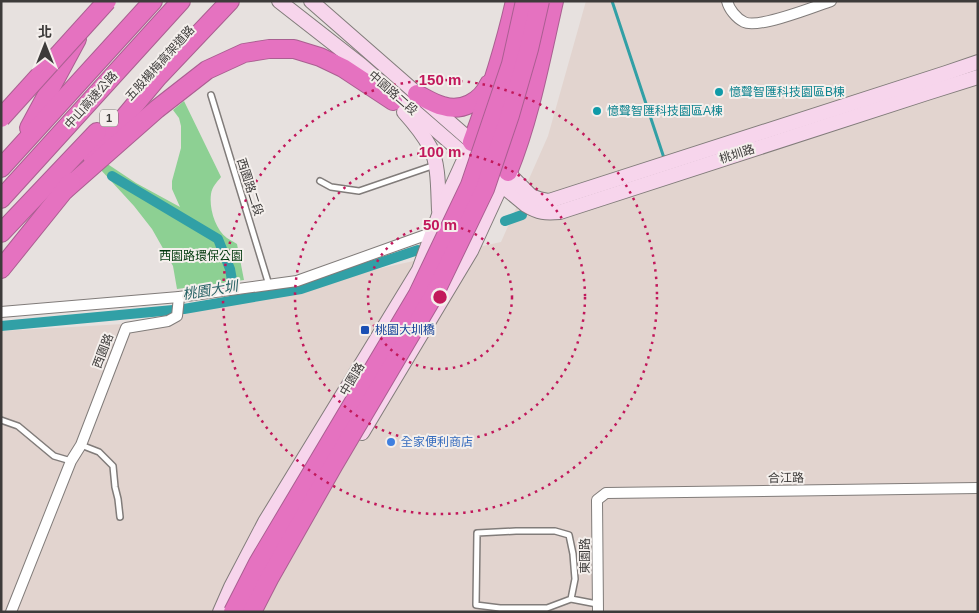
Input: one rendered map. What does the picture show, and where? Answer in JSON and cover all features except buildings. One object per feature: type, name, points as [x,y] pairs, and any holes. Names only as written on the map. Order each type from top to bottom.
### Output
[{"type":"highway","points":[[15,153],[98,1]]},
{"type":"highway","points":[[1,118],[107,1]]},
{"type":"highway","name":"中山高速公路","points":[[1,168],[153,1]]},
{"type":"highway","name":"中山高速公路","points":[[1,199],[181,1]]},
{"type":"highway","name":"五股楊梅高架道路","points":[[1,233],[80,150],[215,1]]},
{"type":"highway","points":[[1,269],[158,76],[230,1]]},
{"type":"highway","points":[[469,149],[500,62],[515,1]]},
{"type":"highway","points":[[233,612],[258,563],[418,294],[470,185],[511,64],[525,1]]},
{"type":"highway","points":[[488,164],[513,82],[532,1]]},
{"type":"highway","points":[[252,612],[332,466],[434,295],[485,189],[530,49],[540,1]]},
{"type":"highway","points":[[505,179],[527,114],[554,1]]},
{"type":"highway","points":[[65,190],[156,109],[207,70],[244,53],[269,49],[294,49],[320,57],[344,68],[393,101]]},
{"type":"highway","points":[[418,94],[442,106],[464,107],[476,100],[487,89],[500,62]]},
{"type":"main road","name":"中園路二段","points":[[310,1],[418,94],[469,149]]},
{"type":"main road","name":"中園路二段","points":[[280,3],[505,179]]},
{"type":"main road","name":"桃圳路","points":[[505,179],[531,196],[549,201],[946,74],[978,62]]},
{"type":"main road","points":[[376,78],[393,101],[415,124],[431,148],[438,184],[439,215]]},
{"type":"main road","name":"桃圳路","points":[[505,179],[526,205],[544,213],[560,212],[978,78]]},
{"type":"main road","name":"中園路","points":[[220,612],[265,522],[419,270],[439,215],[469,149]]},
{"type":"main road","points":[[415,346],[450,250],[488,164]]},
{"type":"main road","points":[[259,612],[304,527],[471,251],[505,179]]},
{"type":"street","points":[[727,1],[728,6],[735,15],[744,22],[761,24],[831,1]]},
{"type":"street","points":[[1,312],[179,297],[297,281],[434,232]]},
{"type":"street","name":"西園路","points":[[10,612],[71,460],[81,445],[126,328],[168,321],[177,316],[179,297]]},
{"type":"street","name":"合江路","points":[[597,500],[606,493],[978,488]]},
{"type":"street","name":"東園路","points":[[597,500],[598,608]]},
{"type":"lane","points":[[1,114],[58,46]]},
{"type":"lane","name":"西園路二段","points":[[211,95],[269,285]]},
{"type":"lane","points":[[320,181],[331,187],[359,190],[435,165]]},
{"type":"lane","points":[[1,420],[18,426],[54,456],[71,460]]},
{"type":"lane","points":[[81,445],[99,452],[113,466],[120,517]]},
{"type":"lane","points":[[571,599],[575,579],[569,536],[555,531],[477,533],[476,605],[500,608],[547,608],[571,599],[598,608]]},
{"type":"shaded area","points":[[586,1],[978,1],[978,612],[1,612],[1,331],[141,323],[235,300],[501,242],[548,136]]},
{"type":"green space","name":"西園路環保公園","points":[[184,101],[221,177],[212,191],[212,212],[219,229],[227,238],[237,244],[244,280],[177,289],[173,266],[152,229],[101,170],[106,163],[136,183],[180,207],[172,189],[172,181],[181,148],[181,126],[179,118],[173,110]]},
{"type":"waterway","points":[[612,1],[664,158]]},
{"type":"waterway","points":[[112,176],[218,239],[230,269],[235,297]]},
{"type":"waterway","name":"桃園大圳","points":[[505,221],[522,215]]},
{"type":"waterway","name":"桃園大圳","points":[[1,326],[184,309],[301,289],[418,250]]},
{"type":"place","name":"憶聲智匯科技園區B棟","points":[[719,92]]},
{"type":"place","name":"憶聲智匯科技園區A棟","points":[[597,111]]},
{"type":"place","name":"桃園大圳橋","points":[[365,330]]},
{"type":"place","name":"全家便利商店","points":[[391,442]]}]
